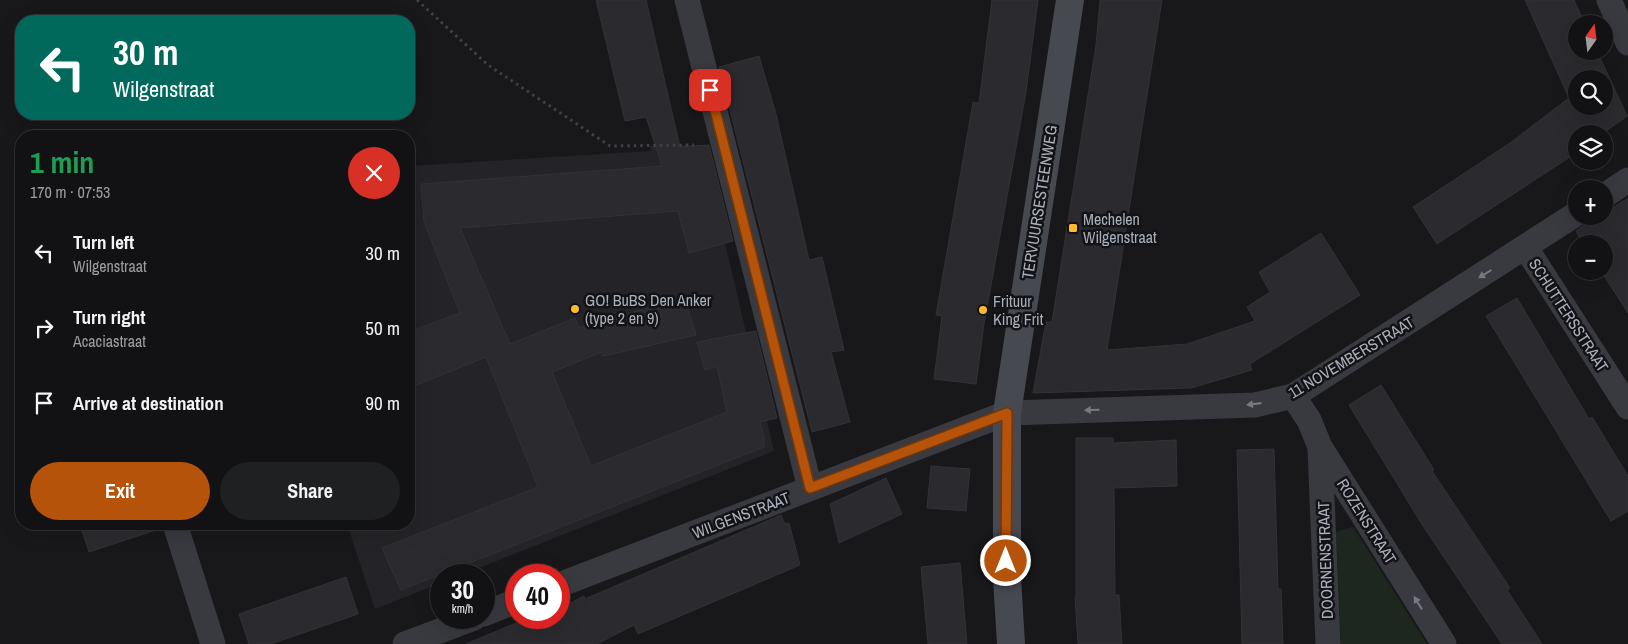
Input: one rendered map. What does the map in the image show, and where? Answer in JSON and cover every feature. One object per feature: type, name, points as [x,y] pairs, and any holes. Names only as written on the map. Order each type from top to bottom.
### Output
[{"type":"street","points":[[687,0],[810,488]]},
{"type":"street","name":"TERVUURSESTEENWEG","points":[[1011,644],[1007,578],[1007,413],[1070,0]]},
{"type":"street","points":[[1609,0],[1628,43]]},
{"type":"street","points":[[1613,190],[1628,180]]},
{"type":"street","name":"11 NOVEMBERSTRAAT","points":[[1007,413],[1255,405],[1294,396],[1568,219]]},
{"type":"street","name":"SCHUTTERSSTRAAT","points":[[1526,248],[1628,407]]},
{"type":"street","name":"ROZENSTRAAT","points":[[1294,396],[1309,420],[1320,447],[1444,644]]},
{"type":"street","name":"WILGENSTRAAT","points":[[570,581],[1007,413]]},
{"type":"street","name":"DOORNENSTRAAT","points":[[1320,447],[1328,644]]},
{"type":"street","points":[[177,530],[213,644]]},
{"type":"street","points":[[405,644],[445,629]]},
{"type":"path","points":[[417,0],[488,66],[610,146],[723,144]]},
{"type":"shaded area","name":"GO! BuBS Den Anker (type 2 en 9)","points":[[702,145],[774,451],[489,564],[430,564],[430,587],[375,609],[349,530],[415,530],[415,166],[651,151],[650,146]]},
{"type":"shaded area","points":[[1353,527],[1427,644],[1341,644],[1336,532]]},
{"type":"building","points":[[596,0],[646,0],[680,147],[709,145],[733,241],[689,253],[678,211],[460,228],[510,344],[575,318],[579,328],[684,297],[696,335],[603,356],[602,352],[552,372],[591,466],[727,412],[717,366],[705,370],[697,342],[756,331],[777,418],[760,422],[764,437],[764,447],[467,564],[430,564],[430,579],[401,590],[382,548],[538,487],[486,357],[415,386],[415,330],[460,313],[424,222],[421,184],[662,166],[646,117],[625,121]]},
{"type":"building","points":[[992,0],[1038,0],[1026,92],[984,324],[976,384],[934,379],[942,316],[936,315],[973,102],[979,103]]},
{"type":"building","points":[[1100,0],[1162,0],[1107,350],[1187,344],[1255,321],[1247,307],[1270,292],[1259,272],[1321,233],[1360,295],[1250,364],[1252,370],[1191,388],[1033,393],[1046,322],[1052,322],[1096,45]]},
{"type":"building","points":[[1525,0],[1574,0],[1581,15],[1568,15],[1568,60],[1601,60],[1606,70],[1568,70],[1568,96]]},
{"type":"building","points":[[759,56],[776,114],[809,260],[822,257],[844,350],[831,352],[850,422],[812,432],[719,67]]},
{"type":"building","points":[[1613,86],[1627,116],[1613,126],[1568,125],[1568,158],[1437,244],[1413,207],[1510,143],[1568,99],[1568,115],[1613,115]]},
{"type":"building","points":[[1628,198],[1628,313],[1607,280],[1613,280],[1613,235],[1578,235],[1576,231],[1584,225],[1613,225],[1613,208]]},
{"type":"building","points":[[1517,298],[1589,419],[1592,417],[1628,476],[1628,511],[1611,521],[1486,316]]},
{"type":"building","points":[[1381,385],[1434,470],[1432,471],[1510,588],[1507,590],[1542,644],[1502,644],[1423,526],[1349,405]]},
{"type":"building","points":[[1076,438],[1113,438],[1113,443],[1176,440],[1177,486],[1114,488],[1115,595],[1119,595],[1122,644],[1078,644],[1075,597]]},
{"type":"building","points":[[1274,449],[1278,589],[1281,589],[1283,644],[1242,644],[1237,450]]},
{"type":"building","points":[[931,466],[970,469],[966,511],[927,508]]},
{"type":"building","points":[[886,478],[902,514],[839,543],[830,504]]},
{"type":"building","points":[[781,515],[785,524],[789,523],[800,565],[638,634],[634,625],[597,644],[466,644],[505,628],[570,629],[570,603],[584,596],[585,599]]},
{"type":"building","points":[[82,530],[156,530],[89,552]]},
{"type":"building","points":[[960,563],[967,644],[928,644],[921,567]]},
{"type":"building","points":[[346,577],[358,614],[271,644],[249,644],[239,614]]},
{"type":"place","name":"Mechelen Wilgenstraat","points":[[1073,228]]},
{"type":"place","name":"GO! BuBS Den Anker (type 2 en 9)","points":[[575,309]]},
{"type":"place","name":"Frituur King Frit","points":[[983,310]]},
{"type":"route","points":[[710,90],[810,488],[1007,413],[1006,561]]}]
